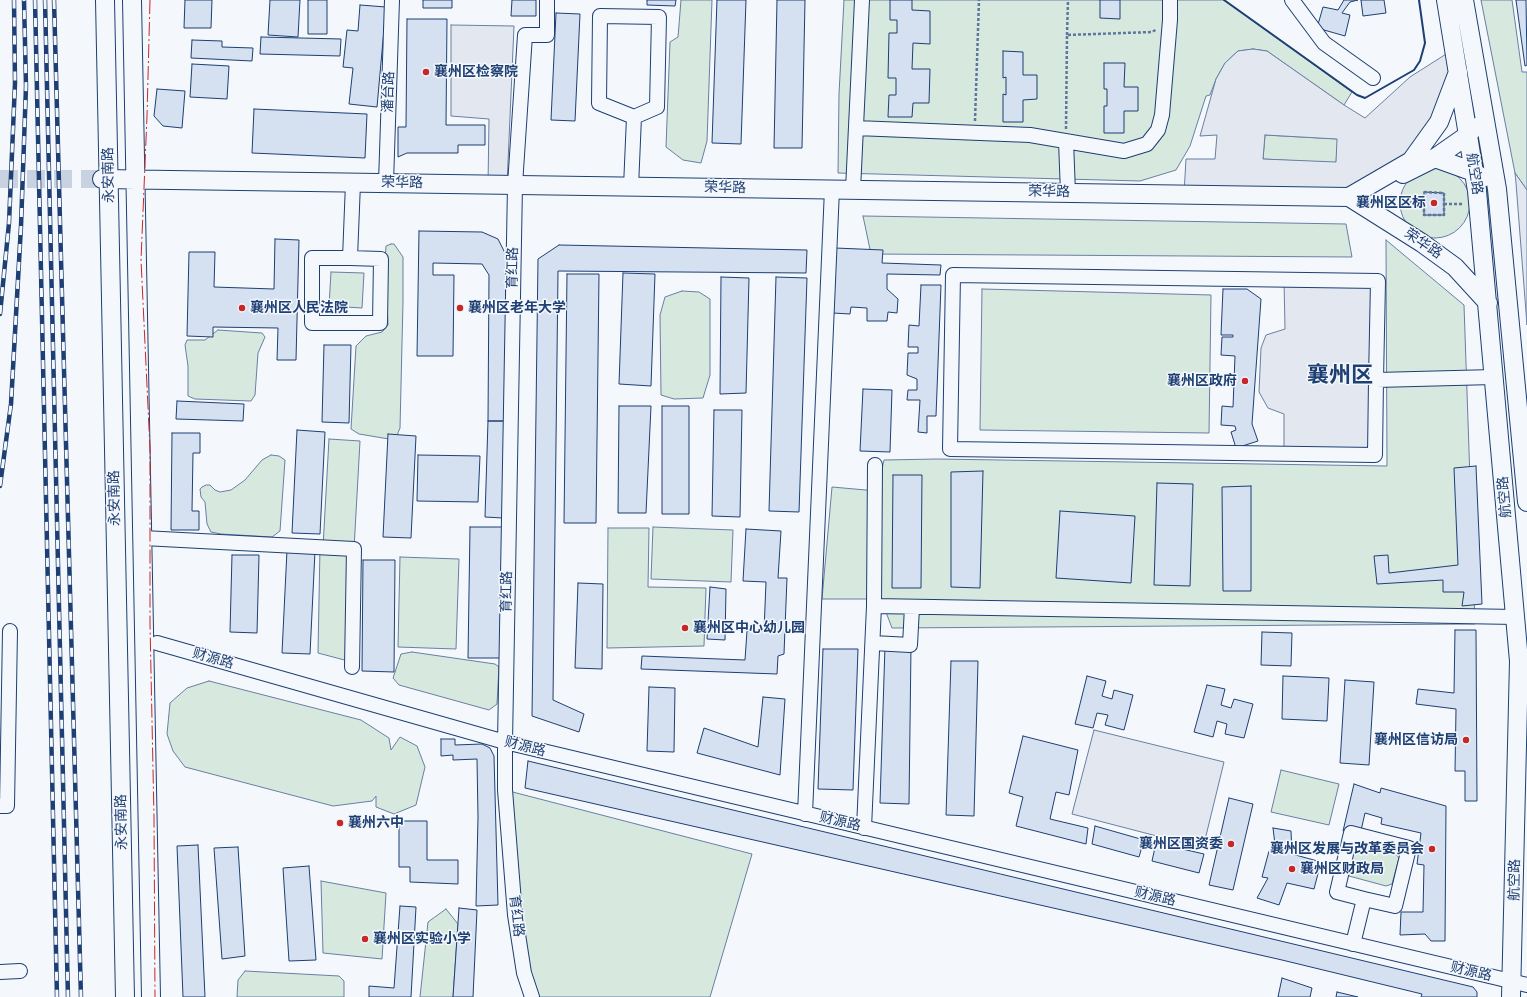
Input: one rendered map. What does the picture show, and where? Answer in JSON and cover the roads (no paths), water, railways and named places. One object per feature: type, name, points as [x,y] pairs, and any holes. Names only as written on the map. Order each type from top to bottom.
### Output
[{"type":"main road","name":"永安南路","points":[[105,0],[106,179],[125,997]]},
{"type":"main road","name":"永安南路","points":[[132,0],[151,997]]},
{"type":"main road","name":"航空路","points":[[1446,0],[1478,191],[1516,617],[1519,661],[1517,988]]},
{"type":"main road","name":"航空路","points":[[1464,0],[1497,189],[1527,502]]},
{"type":"main road","points":[[1411,161],[1439,122],[1458,72]]},
{"type":"main road","points":[[1349,197],[1415,169],[1435,158],[1468,135],[1484,115]]},
{"type":"main road","points":[[1349,197],[1411,161],[1435,158],[1474,172],[1497,189]]},
{"type":"main road","name":"荣华路","points":[[106,179],[1349,197],[1422,243],[1455,267],[1488,302]]},
{"type":"street","name":"潘台路","points":[[386,183],[392,0]]},
{"type":"street","name":"育红路","points":[[532,997],[524,973],[515,915],[506,790],[505,742],[514,185],[525,35],[547,35],[547,0]]},
{"type":"street","points":[[853,190],[862,0]]},
{"type":"street","points":[[856,128],[1030,135],[1124,151],[1147,144],[1158,130],[1162,115],[1170,20],[1170,0]]},
{"type":"street","points":[[1292,0],[1324,43],[1373,78]]},
{"type":"street","points":[[600,16],[659,17],[657,107],[634,117],[599,103],[600,16]]},
{"type":"street","points":[[631,187],[634,117]]},
{"type":"street","points":[[1066,141],[1068,193]]},
{"type":"street","points":[[350,258],[353,183]]},
{"type":"street","points":[[805,814],[832,189]]},
{"type":"street","points":[[312,258],[350,258],[381,258],[380,323],[312,323],[312,258]]},
{"type":"street","points":[[953,275],[1378,281],[1376,380],[1375,455],[950,449],[953,275]]},
{"type":"street","points":[[1376,380],[1494,377]]},
{"type":"street","points":[[864,828],[873,643],[876,465]]},
{"type":"street","points":[[143,538],[354,548],[352,667]]},
{"type":"street","points":[[874,606],[1516,617]]},
{"type":"street","points":[[873,643],[910,645],[912,607]]},
{"type":"street","points":[[0,806],[7,806],[10,631]]},
{"type":"street","name":"财源路","points":[[158,643],[505,742],[1353,944],[1517,988]]},
{"type":"street","points":[[1351,833],[1409,848],[1395,906],[1364,899],[1336,892],[1351,833]]},
{"type":"street","points":[[1353,944],[1364,899]]},
{"type":"street","points":[[0,972],[20,971]]},
{"type":"tunnel","points":[[0,179],[102,179]]},
{"type":"railway","points":[[0,314],[9,223],[15,83],[14,0]]},
{"type":"railway","points":[[0,486],[11,404],[21,226],[26,86],[24,0]]},
{"type":"railway","points":[[35,0],[57,997]]},
{"type":"railway","points":[[45,0],[68,997]]},
{"type":"railway","points":[[54,0],[81,997]]},
{"type":"place","name":"襄州区检察院","points":[[426,72]]},
{"type":"place","name":"襄州区区标","points":[[1434,203]]},
{"type":"place","name":"襄州区人民法院","points":[[242,308]]},
{"type":"place","name":"襄州区老年大学","points":[[460,308]]},
{"type":"place","name":"襄州区政府","points":[[1245,381]]},
{"type":"place","name":"襄州区中心幼儿园","points":[[685,628]]},
{"type":"place","name":"襄州区信访局","points":[[1466,740]]},
{"type":"place","name":"襄州六中","points":[[340,823]]},
{"type":"place","name":"襄州区国资委","points":[[1231,844]]},
{"type":"place","name":"襄州区发展与改革委员会","points":[[1432,849]]},
{"type":"place","name":"襄州区财政局","points":[[1292,869]]},
{"type":"place","name":"襄州区实验小学","points":[[365,939]]},
{"type":"district","name":"襄州区","points":[[1340,376]]}]
